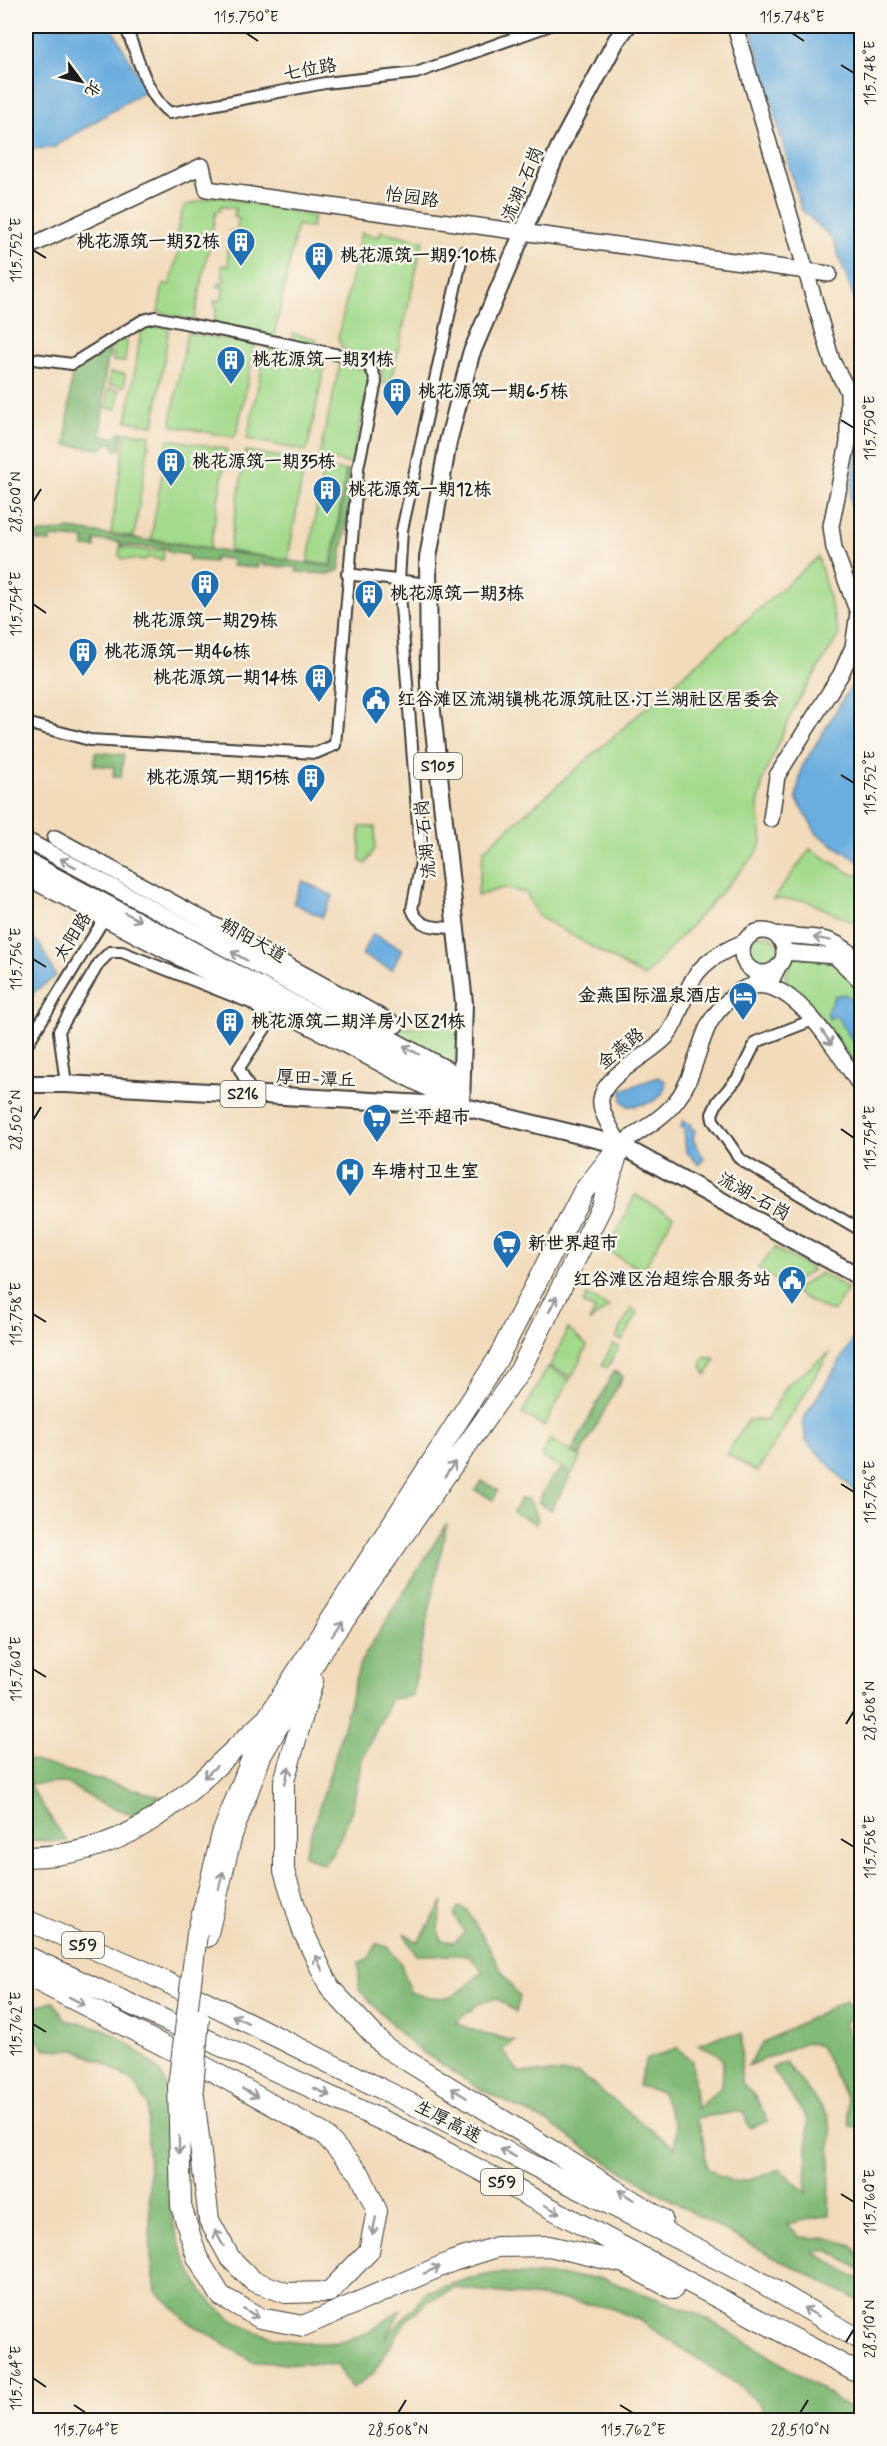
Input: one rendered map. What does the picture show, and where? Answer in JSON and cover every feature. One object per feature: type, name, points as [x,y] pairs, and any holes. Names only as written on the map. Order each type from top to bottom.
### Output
[{"type":"highway","points":[[202,1936],[232,1835],[261,1756],[321,1652],[520,1370],[602,1206],[620,1145]]},
{"type":"highway","points":[[620,1145],[583,1192],[497,1360],[268,1717],[222,1834],[202,1936],[185,2087],[181,2206],[197,2257],[221,2295],[260,2318],[303,2326],[453,2261],[496,2247],[549,2246],[624,2264],[861,2385]]},
{"type":"highway","points":[[321,1652],[284,1781],[284,1871],[303,1931],[330,1988],[385,2047],[615,2188],[745,2273]]},
{"type":"highway","points":[[26,1857],[56,1857],[125,1837],[172,1808],[268,1717]]},
{"type":"highway","name":"生厚高速","points":[[26,1920],[140,1969],[745,2273],[861,2341]]},
{"type":"highway","name":"生厚高速","points":[[26,1956],[416,2136],[861,2375]]},
{"type":"highway","points":[[26,1974],[207,2068],[324,2134],[360,2174],[377,2211],[369,2251],[329,2292],[285,2293],[253,2281],[230,2258],[209,2220],[185,2087]]},
{"type":"main road","name":"流湖-石岗","points":[[627,26],[616,41],[559,148],[468,365],[448,442],[428,558],[429,684],[464,1003],[462,1092],[620,1145],[861,1278]]},
{"type":"main road","name":"厚田-潭丘","points":[[26,1084],[66,1084],[253,1095],[462,1092]]},
{"type":"street","name":"七位路","points":[[125,26],[146,81],[160,106],[170,112],[325,83],[416,73],[548,26]]},
{"type":"street","points":[[735,26],[832,361],[848,391],[848,442],[831,526],[834,548],[858,613],[853,647],[841,674],[777,776],[771,819]]},
{"type":"street","name":"怡园路","points":[[26,248],[202,166],[207,189],[829,274]]},
{"type":"street","points":[[455,928],[432,927],[421,923],[412,909],[421,862],[399,581],[402,530],[463,252]]},
{"type":"street","points":[[26,358],[72,364],[143,320],[155,317],[365,362],[374,371],[375,388],[358,468],[347,574],[350,588],[335,745],[326,751],[316,753],[90,740],[26,723]]},
{"type":"street","points":[[347,574],[428,584]]},
{"type":"street","points":[[55,838],[396,1025]]},
{"type":"street","name":"朝阳大道","points":[[26,840],[462,1092]]},
{"type":"street","name":"朝阳大道","points":[[26,860],[198,967],[462,1092]]},
{"type":"street","points":[[26,877],[108,912]]},
{"type":"street","name":"太阳路","points":[[26,1046],[108,912]]},
{"type":"street","name":"金燕路","points":[[620,1145],[608,1105],[611,1088],[650,1059],[674,1036],[683,1022],[698,985],[717,961],[743,947],[754,933],[768,931],[774,934],[832,941],[842,945],[861,964]]},
{"type":"street","points":[[774,934],[783,945],[779,982],[859,1077]]},
{"type":"street","points":[[743,947],[745,962],[754,971],[768,972],[780,963],[835,956],[861,982]]},
{"type":"street","points":[[66,1084],[59,1031],[99,963],[110,952],[122,952],[198,967],[264,1013],[267,1024],[239,1068],[253,1095]]},
{"type":"street","points":[[620,1145],[668,1104],[684,1081],[709,1016],[727,991],[746,983],[772,979],[780,963]]},
{"type":"street","points":[[620,1145],[662,1116],[676,1102],[686,1086],[709,1025],[725,1003],[749,986],[772,988],[794,999]]},
{"type":"street","points":[[813,1020],[756,1042],[738,1077],[714,1107],[713,1120],[740,1159],[857,1228],[861,1225]]},
{"type":"green space","points":[[216,196],[314,216],[311,228],[297,225],[274,338],[213,325],[217,306],[214,305],[215,300],[221,301],[224,288],[218,287],[219,283],[224,284],[225,280],[222,265],[229,266],[227,250],[233,251],[235,245],[231,244],[233,235],[230,231],[236,232],[239,219],[234,217],[236,209],[221,206],[220,211],[216,211],[194,321],[158,312],[163,285],[170,284],[181,242],[174,242],[184,206]]},
{"type":"green space","points":[[381,231],[423,241],[390,385],[383,383],[381,370],[363,356],[343,349],[338,338],[361,233],[379,237]]},
{"type":"green space","points":[[149,325],[169,328],[154,425],[127,421],[141,331]]},
{"type":"green space","points":[[187,333],[255,345],[237,433],[233,437],[174,426],[171,422]]},
{"type":"green space","points":[[293,334],[317,339],[315,346],[292,341]]},
{"type":"green space","points":[[124,337],[127,343],[125,362],[113,361],[112,344]]},
{"type":"green space","points":[[107,346],[110,349],[109,360],[106,361],[101,436],[115,437],[123,432],[120,449],[115,450],[113,444],[107,443],[102,449],[66,445],[72,370]]},
{"type":"green space","points":[[266,348],[326,360],[307,451],[247,439]]},
{"type":"green space","points":[[340,364],[369,370],[370,377],[352,464],[319,457]]},
{"type":"green space","points":[[110,373],[125,374],[125,386],[109,385]]},
{"type":"green space","points":[[108,389],[119,390],[117,409],[106,408]]},
{"type":"green space","points":[[126,432],[150,435],[134,537],[111,533]]},
{"type":"green space","points":[[168,439],[227,449],[210,548],[151,539]]},
{"type":"green space","points":[[246,451],[305,461],[288,560],[229,551]]},
{"type":"green space","name":"桃花源筑一期12栋","points":[[323,467],[346,471],[331,565],[308,562]]},
{"type":"green space","points":[[347,470],[355,471],[339,570],[330,574],[296,572],[298,567],[263,566],[263,562],[258,562],[258,568],[232,566],[232,559],[215,558],[214,562],[189,560],[189,555],[168,552],[168,548],[120,545],[120,542],[95,540],[95,548],[84,547],[84,539],[51,537],[51,542],[37,541],[37,534],[69,529],[332,567]]},
{"type":"green space","points":[[120,547],[153,551],[164,549],[163,560],[148,557],[145,560],[122,559],[119,555]]},
{"type":"green space","points":[[818,557],[839,635],[794,708],[764,776],[758,805],[762,842],[755,855],[644,977],[538,916],[526,893],[503,888],[477,896],[484,850]]},
{"type":"green space","points":[[95,752],[124,755],[121,777],[113,777],[114,767],[94,765]]},
{"type":"green space","points":[[360,827],[375,827],[375,848],[366,864],[360,860]]},
{"type":"green space","points":[[810,849],[853,875],[861,875],[861,926],[805,900],[773,899]]},
{"type":"green space","points":[[763,935],[775,940],[780,952],[775,964],[763,969],[751,964],[746,952],[751,940]]},
{"type":"green space","points":[[794,957],[817,958],[833,963],[861,991],[860,1064],[854,1063],[815,1010],[787,982],[785,975]]},
{"type":"green space","points":[[453,1009],[457,1014],[458,1056],[449,1065],[397,1037],[402,1028],[429,1025]]},
{"type":"green space","points":[[635,1195],[673,1216],[643,1271],[608,1251]]},
{"type":"green space","points":[[775,1248],[813,1270],[786,1287],[758,1268]]},
{"type":"green space","points":[[821,1273],[848,1289],[834,1311],[826,1310],[793,1291]]},
{"type":"green space","points":[[587,1295],[609,1307],[589,1322],[595,1310],[583,1304]]},
{"type":"green space","points":[[631,1309],[638,1313],[622,1341],[616,1338]]},
{"type":"green space","points":[[568,1329],[587,1346],[572,1377],[550,1366]]},
{"type":"green space","points":[[613,1344],[619,1347],[607,1368],[602,1365]]},
{"type":"green space","points":[[830,1352],[757,1472],[727,1454],[748,1420],[767,1420],[788,1384]]},
{"type":"green space","points":[[706,1357],[716,1359],[706,1375],[701,1364]]},
{"type":"green space","points":[[548,1367],[570,1379],[544,1426],[522,1414]]},
{"type":"green space","points":[[614,1371],[623,1376],[580,1456],[572,1451]]},
{"type":"green space","points":[[550,1440],[581,1457],[572,1473],[541,1457]]},
{"type":"green space","points":[[561,1470],[571,1475],[551,1510],[538,1502],[551,1479]]},
{"type":"green space","points":[[482,1481],[498,1490],[493,1500],[475,1490]]},
{"type":"green space","points":[[520,1499],[529,1499],[538,1519],[536,1524],[513,1512]]},
{"type":"green space","points":[[447,1523],[412,1696],[391,1699],[362,1759],[352,1810],[336,1847],[324,1865],[304,1855],[336,1754],[360,1663]]},
{"type":"green space","points":[[26,1759],[162,1797],[133,1814],[104,1805],[66,1783],[28,1784],[66,1841],[26,1840]]},
{"type":"green space","points":[[443,1902],[438,1927],[441,1940],[454,1942],[465,1932],[454,1916],[459,1907],[468,1910],[499,1967],[520,1997],[516,2012],[496,1998],[478,2004],[455,2023],[484,2034],[515,2041],[502,2050],[519,2072],[579,2074],[675,2148],[676,2128],[662,2092],[638,2086],[646,2060],[677,2048],[692,2061],[697,2109],[722,2086],[723,2069],[721,2058],[714,2051],[698,2045],[721,2036],[742,2034],[741,2082],[756,2098],[768,2121],[749,2128],[743,2111],[696,2118],[703,2139],[707,2168],[717,2175],[734,2181],[750,2180],[780,2169],[806,2193],[808,2120],[772,2068],[785,2062],[828,2115],[831,2130],[829,2215],[787,2224],[800,2237],[833,2239],[852,2245],[861,2260],[861,2270],[826,2249],[813,2252],[861,2280],[861,2302],[717,2227],[602,2159],[549,2123],[480,2089],[413,2046],[359,1990],[359,1963],[369,1958],[377,1944],[388,1947],[401,1964],[410,1992],[433,1998],[458,1993],[483,1971],[468,1955],[416,1955],[404,1933],[418,1942]]},
{"type":"green space","points":[[845,2000],[856,2015],[844,2022],[857,2056],[862,2053],[861,2125],[850,2127],[847,2099],[820,2046],[806,2042],[748,2066],[762,2043]]},
{"type":"green space","points":[[53,2001],[66,2020],[106,2030],[130,2045],[160,2073],[168,2095],[170,2111],[168,2192],[176,2234],[195,2279],[208,2297],[224,2313],[243,2326],[266,2335],[293,2341],[336,2342],[353,2339],[366,2333],[402,2309],[385,2339],[427,2292],[471,2278],[499,2273],[602,2278],[698,2314],[763,2352],[856,2412],[856,2420],[763,2420],[762,2407],[741,2387],[639,2320],[611,2308],[566,2300],[455,2288],[427,2302],[405,2322],[373,2374],[352,2389],[337,2365],[253,2362],[187,2321],[156,2291],[151,2258],[147,2104],[135,2083],[103,2062],[75,2050],[45,2049],[29,2030],[34,2007]]},
{"type":"water","points":[[26,26],[111,26],[146,90],[53,148],[26,149]]},
{"type":"water","points":[[750,26],[861,26],[861,319],[833,239],[801,209]]},
{"type":"water","points":[[861,424],[862,552],[850,498]]},
{"type":"water","points":[[861,670],[862,860],[858,861],[817,834],[796,798],[802,767]]},
{"type":"water","points":[[303,881],[333,896],[322,917],[293,903]]},
{"type":"water","points":[[26,932],[39,943],[56,976],[34,992],[26,1005]]},
{"type":"water","points":[[373,934],[402,949],[392,970],[362,955]]},
{"type":"water","points":[[845,994],[856,1002],[852,1005],[861,1019],[861,1054],[836,1015],[829,1019],[827,1012],[835,996]]},
{"type":"water","points":[[658,1077],[665,1081],[665,1088],[658,1098],[634,1106],[628,1106],[622,1101],[622,1090]]},
{"type":"water","points":[[683,1121],[692,1125],[690,1128],[695,1130],[693,1140],[704,1158],[699,1165],[686,1151],[684,1129],[681,1127]]},
{"type":"water","points":[[861,1327],[862,1498],[806,1441],[803,1420]]},
{"type":"tunnel","points":[[849,397],[862,436]]},
{"type":"place","name":"桃花源筑一期32栋","points":[[241,268]]},
{"type":"place","name":"桃花源筑一期9·10栋","points":[[319,282]]},
{"type":"place","name":"桃花源筑一期31栋","points":[[231,386]]},
{"type":"place","name":"桃花源筑一期6·5栋","points":[[397,418]]},
{"type":"place","name":"桃花源筑一期35栋","points":[[171,488]]},
{"type":"place","name":"桃花源筑一期12栋","points":[[327,516]]},
{"type":"place","name":"桃花源筑一期29栋","points":[[205,610]]},
{"type":"place","name":"桃花源筑一期3栋","points":[[369,620]]},
{"type":"place","name":"桃花源筑一期46栋","points":[[83,678]]},
{"type":"place","name":"桃花源筑一期14栋","points":[[319,704]]},
{"type":"place","name":"红谷滩区流湖镇桃花源筑社区·汀兰湖社区居委会","points":[[376,726]]},
{"type":"place","name":"桃花源筑一期15栋","points":[[311,804]]},
{"type":"place","name":"金燕国际温泉酒店","points":[[743,1022]]},
{"type":"place","name":"桃花源筑二期洋房小区21栋","points":[[230,1048]]},
{"type":"place","name":"兰平超市","points":[[377,1144]]},
{"type":"place","name":"车塘村卫生室","points":[[350,1198]]},
{"type":"place","name":"新世界超市","points":[[507,1270]]},
{"type":"place","name":"红谷滩区治超综合服务站","points":[[792,1306]]}]
